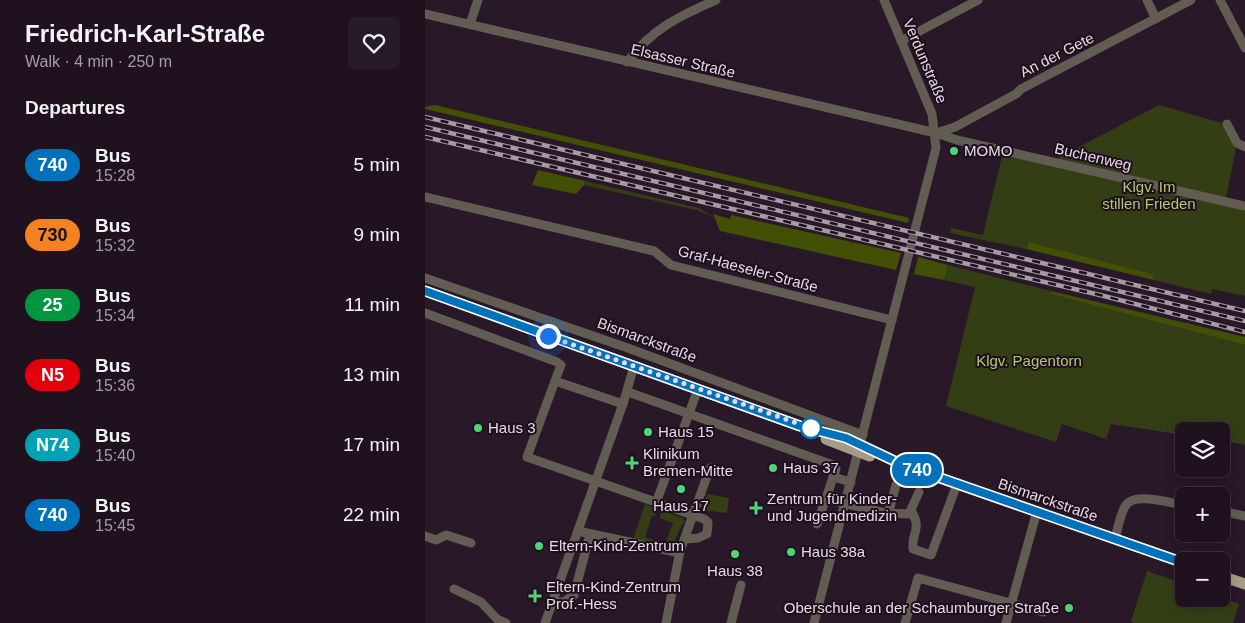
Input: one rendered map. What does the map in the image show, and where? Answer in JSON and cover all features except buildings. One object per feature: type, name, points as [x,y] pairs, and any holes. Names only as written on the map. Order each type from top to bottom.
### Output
[{"type":"main road","name":"Bismarckstraße","points":[[425,292],[698,388],[800,426],[820,437],[860,441],[903,465],[1175,560]]},
{"type":"main road","points":[[1230,579],[1245,584]]},
{"type":"street","points":[[470,24],[478,0]]},
{"type":"street","points":[[627,62],[654,32],[684,14],[716,0]]},
{"type":"street","name":"Verdunstraße","points":[[884,0],[932,114],[936,133]]},
{"type":"street","points":[[901,41],[978,0]]},
{"type":"street","points":[[1147,0],[1156,19]]},
{"type":"street","name":"An der Gete","points":[[936,133],[955,127],[1016,94],[1021,89],[1191,0]]},
{"type":"street","points":[[1221,0],[1245,48]]},
{"type":"street","name":"Elsasser Straße","points":[[425,14],[936,133]]},
{"type":"street","points":[[1227,124],[1237,143],[1245,147]]},
{"type":"street","points":[[814,623],[936,148],[936,133]]},
{"type":"street","name":"Buchenweg","points":[[936,133],[957,140],[1245,206]]},
{"type":"street","name":"Graf-Haeseler-Straße","points":[[425,197],[654,251],[671,265],[892,320]]},
{"type":"street","name":"Bismarckstraße","points":[[425,278],[634,351],[860,441]]},
{"type":"street","points":[[425,313],[561,365],[527,457],[708,522],[709,529],[707,534],[698,538],[685,539]]},
{"type":"street","points":[[545,623],[628,392],[634,366]]},
{"type":"street","points":[[555,381],[623,404]]},
{"type":"street","points":[[656,503],[698,388]]},
{"type":"street","points":[[628,392],[833,465],[836,469],[817,524]]},
{"type":"street","points":[[666,623],[680,553],[710,468]]},
{"type":"street","points":[[833,477],[851,482]]},
{"type":"street","points":[[919,492],[912,512],[918,529],[913,549],[931,555],[957,484]]},
{"type":"street","points":[[885,512],[889,510],[896,485]]},
{"type":"street","points":[[1115,539],[1126,505],[1133,500],[1143,498],[1175,503]]},
{"type":"street","points":[[826,499],[885,512],[909,514],[912,512]]},
{"type":"street","points":[[1006,623],[1037,511]]},
{"type":"street","points":[[1230,514],[1245,516]]},
{"type":"street","points":[[578,531],[680,553]]},
{"type":"street","points":[[551,602],[564,602],[574,595],[581,574],[589,534]]},
{"type":"street","points":[[425,536],[436,540],[446,535],[471,544]]},
{"type":"street","points":[[905,623],[918,578],[1043,612]]},
{"type":"street","points":[[731,623],[741,585]]},
{"type":"street","points":[[454,589],[481,602],[497,619],[507,623]]},
{"type":"green space","points":[[435,105],[909,218],[908,223],[425,109],[425,107]]},
{"type":"green space","name":"Klgv. Im stillen Frieden","points":[[1159,105],[1222,123],[1236,148],[1226,198],[1245,202],[1245,296],[1212,289],[1211,294],[1154,280],[1153,274],[1029,242],[1026,249],[950,233],[951,228],[983,235],[1004,148],[1056,159]]},
{"type":"green space","points":[[538,170],[585,181],[584,185],[576,194],[532,185]]},
{"type":"green space","points":[[585,181],[699,208],[714,217],[696,210],[584,185]]},
{"type":"green space","points":[[713,214],[730,219],[731,215],[901,253],[896,270],[720,231]]},
{"type":"green space","points":[[1029,242],[1153,274],[1154,280],[1026,249]]},
{"type":"green space","points":[[918,257],[948,265],[944,280],[914,274]]},
{"type":"green space","name":"Klgv. Pagentorn","points":[[948,265],[1051,291],[1050,294],[1245,345],[1245,445],[1230,442],[1230,422],[1175,422],[1175,434],[1111,424],[1106,439],[1062,424],[1056,442],[946,406],[975,287],[944,280]]},
{"type":"green space","points":[[1051,291],[1245,337],[1245,345],[1050,294]]},
{"type":"green space","points":[[707,494],[729,498],[727,513],[702,510]]},
{"type":"green space","points":[[645,504],[657,509],[655,516],[652,516],[645,537],[665,544],[673,523],[659,518],[662,510],[684,519],[684,524],[682,524],[675,540],[679,542],[676,548],[632,542]]},
{"type":"green space","points":[[1147,571],[1175,581],[1175,607],[1230,607],[1230,601],[1239,604],[1233,623],[1134,623],[1131,621]]},
{"type":"railway","points":[[425,117],[1245,311]]},
{"type":"railway","points":[[425,127],[1245,321]]},
{"type":"railway","points":[[425,137],[1100,295],[1245,332]]},
{"type":"bus line","name":"740","points":[[425,291],[800,426],[822,430],[846,438],[876,450],[903,465],[1175,560]]},
{"type":"place","name":"MOMO","points":[[954,151]]},
{"type":"place","name":"Haus 3","points":[[478,428]]},
{"type":"place","name":"Haus 15","points":[[648,432]]},
{"type":"place","name":"Klinikum Bremen-Mitte","points":[[632,463]]},
{"type":"place","name":"Haus 37","points":[[773,468]]},
{"type":"place","name":"Haus 17","points":[[681,489]]},
{"type":"place","name":"Zentrum für Kinder- und Jugendmedizin","points":[[756,508]]},
{"type":"place","name":"Eltern-Kind-Zentrum","points":[[539,546]]},
{"type":"place","name":"Haus 38a","points":[[791,552]]},
{"type":"place","name":"Haus 38","points":[[735,554]]},
{"type":"place","name":"Eltern-Kind-Zentrum Prof.-Hess","points":[[535,596]]},
{"type":"place","name":"Oberschule an der Schaumburger Straße","points":[[1069,608]]},
{"type":"route","points":[[548,336],[800,426],[811,428]]}]
